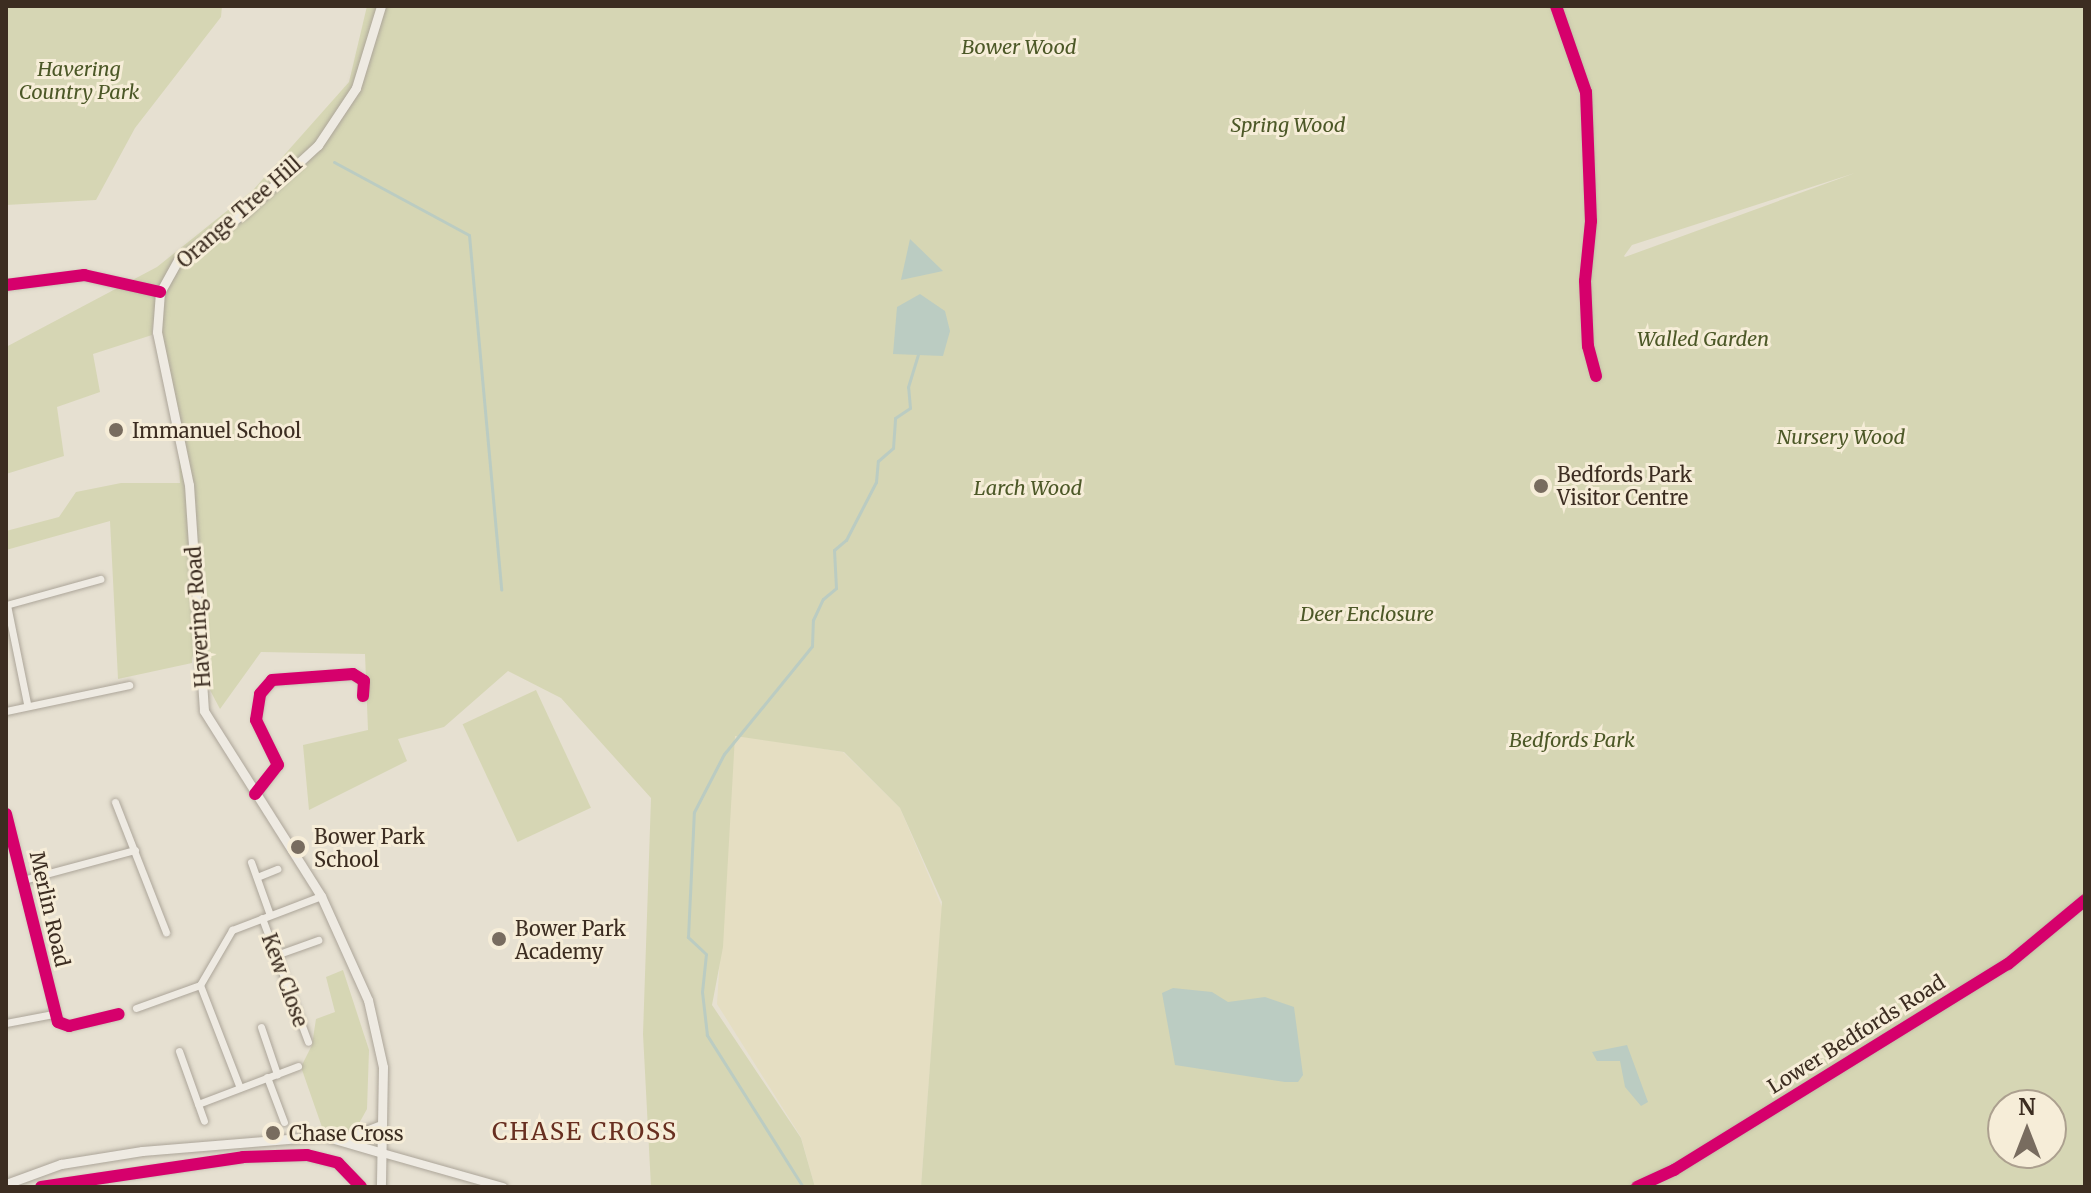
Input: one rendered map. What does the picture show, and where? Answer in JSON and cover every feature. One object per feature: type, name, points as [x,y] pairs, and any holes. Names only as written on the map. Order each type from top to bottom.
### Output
[{"type":"main road","name":"Orange Tree Hill","points":[[160,292],[178,260],[244,213],[318,145],[356,88],[381,6]]},
{"type":"main road","name":"Havering Road","points":[[160,292],[157,332],[189,485],[204,711],[321,896],[376,1029],[383,1067],[379,1152],[381,1187]]},
{"type":"main road","points":[[345,1139],[381,1125]]},
{"type":"main road","points":[[6,1184],[61,1164],[109,1156],[324,1136],[345,1139],[379,1152]]},
{"type":"street","points":[[1556,6],[1586,92],[1591,221],[1585,281],[1588,346],[1596,376]]},
{"type":"street","points":[[6,285],[84,275],[160,292]]},
{"type":"street","points":[[27,703],[6,605],[100,579]]},
{"type":"street","points":[[255,794],[278,765],[256,720],[260,694],[272,680],[353,674],[364,681],[363,696]]},
{"type":"street","points":[[6,711],[27,703],[129,685]]},
{"type":"street","points":[[115,802],[166,932]]},
{"type":"street","name":"Merlin Road","points":[[6,814],[53,1014]]},
{"type":"street","points":[[23,880],[135,850]]},
{"type":"street","name":"Kew Close","points":[[251,862],[276,955],[308,1042]]},
{"type":"street","points":[[257,877],[277,869]]},
{"type":"street","points":[[136,1008],[200,985],[232,930],[321,896]]},
{"type":"street","name":"Lower Bedfords Road","points":[[1637,1187],[1674,1170],[2008,964],[2085,900]]},
{"type":"street","points":[[276,955],[318,940]]},
{"type":"street","points":[[200,985],[240,1088]]},
{"type":"street","points":[[6,1023],[53,1014],[69,1026],[119,1014]]},
{"type":"street","points":[[261,1027],[277,1074]]},
{"type":"street","points":[[179,1051],[204,1121]]},
{"type":"street","points":[[198,1104],[298,1066]]},
{"type":"street","points":[[267,1077],[284,1122]]},
{"type":"street","points":[[379,1152],[473,1182],[503,1187]]},
{"type":"street","points":[[41,1187],[111,1174],[307,1155],[338,1163],[361,1187]]},
{"type":"street","points":[[109,1156],[111,1174]]},
{"type":"shaded area","points":[[910,239],[943,271],[901,280]]},
{"type":"shaded area","points":[[920,294],[945,311],[950,331],[943,356],[893,354],[897,307]]},
{"type":"shaded area","points":[[734,735],[843,752],[900,808],[942,907],[921,1187],[815,1187],[801,1137],[717,1004]]},
{"type":"shaded area","points":[[1173,988],[1212,992],[1228,1002],[1265,997],[1294,1007],[1303,1075],[1298,1082],[1285,1082],[1175,1065],[1162,993]]},
{"type":"shaded area","points":[[1627,1045],[1648,1102],[1641,1106],[1625,1087],[1620,1061],[1597,1061],[1592,1052]]},
{"type":"green space","name":"Havering Country Park","points":[[6,6],[222,6],[221,17],[135,128],[96,200],[6,205]]},
{"type":"green space","points":[[367,6],[2085,6],[2085,1187],[921,1187],[942,902],[900,808],[844,752],[735,736],[723,947],[712,1005],[801,1138],[815,1187],[651,1187],[643,1034],[651,798],[561,698],[508,671],[444,727],[398,739],[407,761],[309,810],[303,745],[368,730],[365,654],[261,652],[220,709],[192,656],[192,663],[118,679],[110,521],[6,550],[6,531],[59,517],[76,492],[121,483],[180,483],[178,440],[153,321],[152,335],[93,354],[100,392],[57,407],[64,456],[6,474],[6,347],[157,267],[253,190],[349,82]],"holes":[[[1855,173],[1625,257],[1632,245]]]},
{"type":"green space","points":[[536,690],[591,808],[518,842],[463,724]]},
{"type":"green space","points":[[343,970],[369,1050],[367,1109],[352,1136],[323,1130],[301,1067],[312,1045],[316,1019],[335,1012],[326,977]]},
{"type":"waterway","points":[[334,162],[469,235],[501,590]]},
{"type":"waterway","points":[[803,1187],[707,1035],[702,992],[706,954],[688,937],[694,812],[724,754],[812,646],[813,620],[823,599],[836,588],[834,550],[846,540],[876,482],[878,461],[893,448],[895,418],[910,408],[908,387],[918,355]]},
{"type":"cycle path","points":[[1556,6],[1586,92],[1591,221],[1585,281],[1588,346],[1596,376]]},
{"type":"cycle path","points":[[6,285],[84,275],[160,292]]},
{"type":"cycle path","points":[[255,794],[278,765],[256,720],[260,694],[272,680],[353,674],[364,681],[363,696]]},
{"type":"cycle path","points":[[6,814],[58,1022],[69,1026],[119,1014]]},
{"type":"cycle path","points":[[1637,1187],[1674,1170],[2008,964],[2085,900]]},
{"type":"cycle path","points":[[41,1187],[243,1157],[307,1155],[338,1163],[361,1187]]},
{"type":"place","name":"Immanuel School","points":[[116,430]]},
{"type":"place","name":"Bedfords Park Visitor Centre","points":[[1541,486]]},
{"type":"place","name":"Bower Park School","points":[[298,847]]},
{"type":"place","name":"Bower Park Academy","points":[[499,939]]},
{"type":"place","name":"Chase Cross","points":[[273,1133]]},
{"type":"district","name":"CHASE CROSS","points":[[585,1132]]},
{"type":"park label","name":"Bower Wood","points":[[1019,46]]},
{"type":"park label","name":"Spring Wood","points":[[1288,124]]},
{"type":"park label","name":"Walled Garden","points":[[1703,338]]},
{"type":"park label","name":"Nursery Wood","points":[[1841,436]]},
{"type":"park label","name":"Larch Wood","points":[[1028,487]]},
{"type":"park label","name":"Deer Enclosure","points":[[1367,613]]},
{"type":"park label","name":"Bedfords Park","points":[[1572,739]]}]
